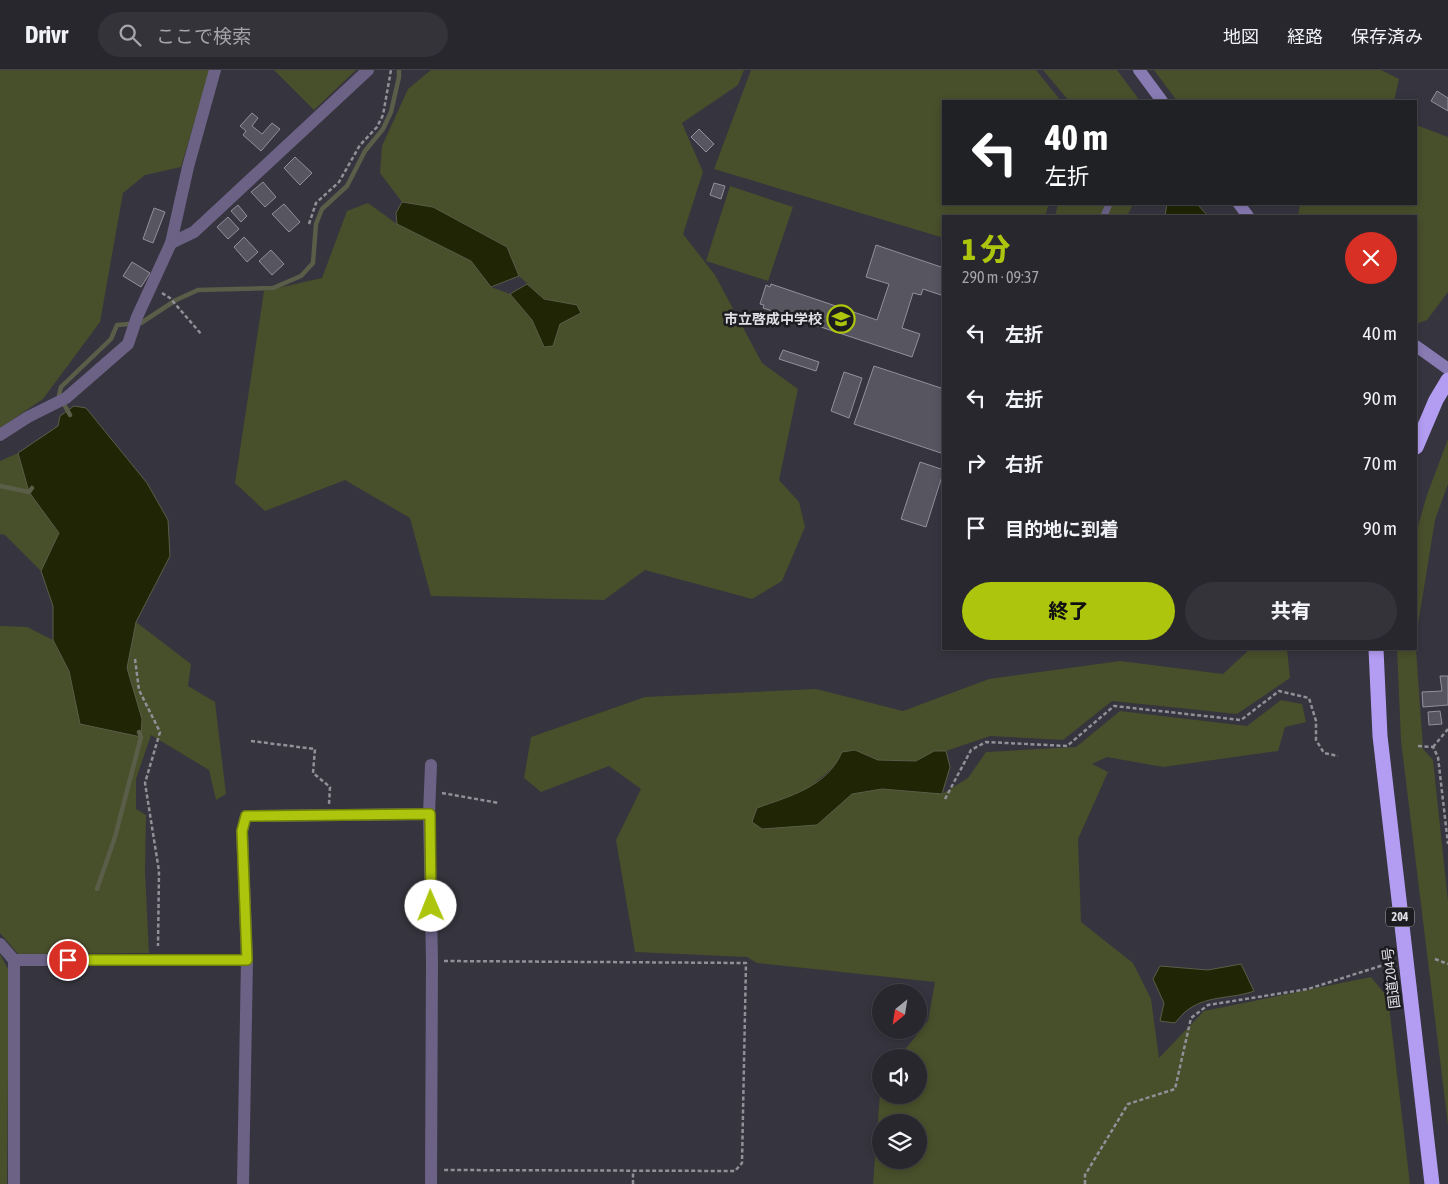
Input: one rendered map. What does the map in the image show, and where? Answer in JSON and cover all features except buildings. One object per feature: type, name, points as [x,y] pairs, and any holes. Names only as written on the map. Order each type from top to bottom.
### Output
[{"type":"highway","points":[[1417,444],[1436,400],[1448,380]]},
{"type":"highway","name":"国道204号","points":[[1376,650],[1380,736],[1432,1184]]},
{"type":"street","points":[[0,435],[28,417],[62,400],[128,344],[135,323],[171,243],[188,167],[215,70]]},
{"type":"street","points":[[171,243],[194,232],[368,70]]},
{"type":"street","points":[[1138,70],[1159,100]]},
{"type":"street","points":[[1417,347],[1448,369]]},
{"type":"street","points":[[431,1184],[432,961],[430,794],[432,765]]},
{"type":"street","points":[[243,1184],[247,960],[242,831],[246,816],[430,814]]},
{"type":"street","points":[[0,944],[14,960],[14,1184]]},
{"type":"street","points":[[14,960],[247,960]]},
{"type":"path","points":[[309,224],[316,203],[339,182],[360,145],[377,127],[383,115],[391,70]]},
{"type":"path","points":[[170,298],[202,335]]},
{"type":"path","points":[[135,659],[139,690],[160,732],[145,783],[159,871],[158,960]]},
{"type":"path","points":[[945,799],[970,750],[986,742],[1067,746],[1114,706],[1241,720],[1279,691],[1309,698],[1316,721],[1316,740],[1324,753],[1338,756]]},
{"type":"path","points":[[1433,748],[1448,729]]},
{"type":"path","points":[[252,741],[315,749],[313,773],[330,787],[329,816]]},
{"type":"path","points":[[1418,746],[1433,748]]},
{"type":"path","points":[[1433,748],[1438,757],[1448,844]]},
{"type":"path","points":[[430,794],[446,793],[499,803]]},
{"type":"path","points":[[1435,959],[1448,964]]},
{"type":"path","points":[[431,1170],[735,1172],[742,1163],[746,963],[432,961]]},
{"type":"path","points":[[1085,1184],[1085,1175],[1128,1104],[1175,1089],[1191,1018],[1208,1005],[1308,989],[1390,963]]},
{"type":"path","points":[[633,1171],[633,1184]]},
{"type":"shaded area","points":[[0,70],[210,70],[181,167],[145,175],[123,193],[100,322],[43,399],[0,428]]},
{"type":"shaded area","points":[[274,70],[356,70],[314,110]]},
{"type":"shaded area","points":[[431,70],[744,70],[738,85],[682,123],[703,172],[683,234],[715,275],[762,363],[798,389],[779,480],[799,502],[805,527],[782,581],[752,599],[645,570],[604,600],[431,596],[410,518],[345,480],[265,511],[235,483],[264,291],[322,278],[347,211],[368,203],[397,224],[471,261],[491,287],[510,294],[532,320],[544,347],[553,346],[560,324],[577,305],[544,299],[519,276],[507,247],[433,207],[402,202],[380,173],[382,146],[408,89]]},
{"type":"shaded area","points":[[751,70],[1036,70],[1060,100],[942,100],[942,205],[1049,205],[1045,215],[942,215],[942,237],[714,169]]},
{"type":"shaded area","points":[[1043,70],[1117,70],[1139,100],[1068,100]]},
{"type":"shaded area","points":[[1154,70],[1381,70],[1399,79],[1394,100],[1176,100]]},
{"type":"shaded area","points":[[1417,125],[1448,137],[1448,292],[1427,320],[1417,324],[1417,215],[1298,215],[1300,205],[1417,205]]},
{"type":"shaded area","points":[[730,186],[793,207],[768,281],[706,261]]},
{"type":"shaded area","points":[[402,202],[433,207],[507,247],[519,276],[491,287],[471,261],[397,224],[396,213]]},
{"type":"shaded area","points":[[1058,205],[1132,205],[1128,215],[1055,215]]},
{"type":"shaded area","points":[[1167,205],[1198,205],[1207,215],[1165,215]]},
{"type":"shaded area","points":[[527,284],[544,299],[577,305],[581,313],[560,324],[553,346],[544,347],[532,320],[510,294]]},
{"type":"shaded area","points":[[74,406],[86,408],[147,483],[168,520],[170,556],[136,622],[127,668],[142,719],[141,737],[80,724],[69,671],[53,640],[53,606],[41,571],[59,533],[29,492],[18,453],[58,426],[60,416]]},
{"type":"shaded area","points":[[1448,439],[1448,484],[1435,520],[1417,631],[1417,530],[1427,495]]},
{"type":"shaded area","points":[[18,453],[29,492],[59,533],[41,571],[5,535],[0,534],[0,461]]},
{"type":"shaded area","points":[[136,622],[191,664],[188,686],[215,702],[226,794],[216,800],[209,770],[151,735],[136,779],[136,809],[146,815],[145,872],[149,953],[18,954],[0,933],[0,626],[27,627],[53,640],[69,671],[81,724],[142,719],[127,668]]},
{"type":"shaded area","points":[[1249,650],[1287,650],[1290,678],[1237,714],[1112,701],[1063,740],[990,736],[946,751],[934,751],[916,761],[878,760],[836,765],[805,791],[757,808],[816,825],[852,794],[882,789],[942,794],[968,778],[986,752],[1076,747],[1120,711],[1247,726],[1281,700],[1302,704],[1306,722],[1285,727],[1278,751],[1163,767],[1107,757],[1092,764],[1108,772],[1078,839],[1081,922],[1133,963],[1151,999],[1159,1058],[1204,1011],[1371,977],[1388,998],[1410,1184],[873,1184],[874,1169],[927,1169],[927,1114],[878,1114],[879,1104],[927,1104],[927,1049],[905,1049],[914,1039],[928,1039],[928,1021],[935,982],[757,963],[747,957],[635,952],[616,840],[641,789],[609,766],[541,792],[524,778],[531,737],[645,697],[816,689],[903,711],[989,679],[1120,661],[1223,674]]},
{"type":"shaded area","points":[[1397,650],[1416,650],[1423,749],[1433,760],[1448,901],[1448,1125],[1401,741]]},
{"type":"shaded area","points":[[855,750],[878,760],[916,761],[934,751],[946,751],[950,767],[942,794],[882,789],[852,794],[817,825],[762,829],[752,822],[757,808],[806,789],[827,774],[842,752]]},
{"type":"shaded area","points":[[0,954],[9,971],[7,1184],[0,1184]]},
{"type":"shaded area","points":[[1241,964],[1254,991],[1205,1001],[1185,1012],[1175,1023],[1160,1021],[1164,1003],[1153,979],[1160,966],[1208,970]]},
{"type":"waterway","points":[[70,415],[59,395],[61,387],[111,339],[117,325],[141,323],[176,300],[198,290],[273,288],[301,276],[313,263],[316,224],[322,209],[347,186],[365,151],[383,129],[391,112],[399,70]]},
{"type":"waterway","points":[[0,486],[29,492],[32,488]]},
{"type":"waterway","points":[[97,889],[115,837],[141,737],[139,732]]},
{"type":"place","name":"市立啓成中学校","points":[[841,319]]},
{"type":"route","points":[[68,960],[247,960],[242,831],[246,816],[430,814],[431,906]]}]
